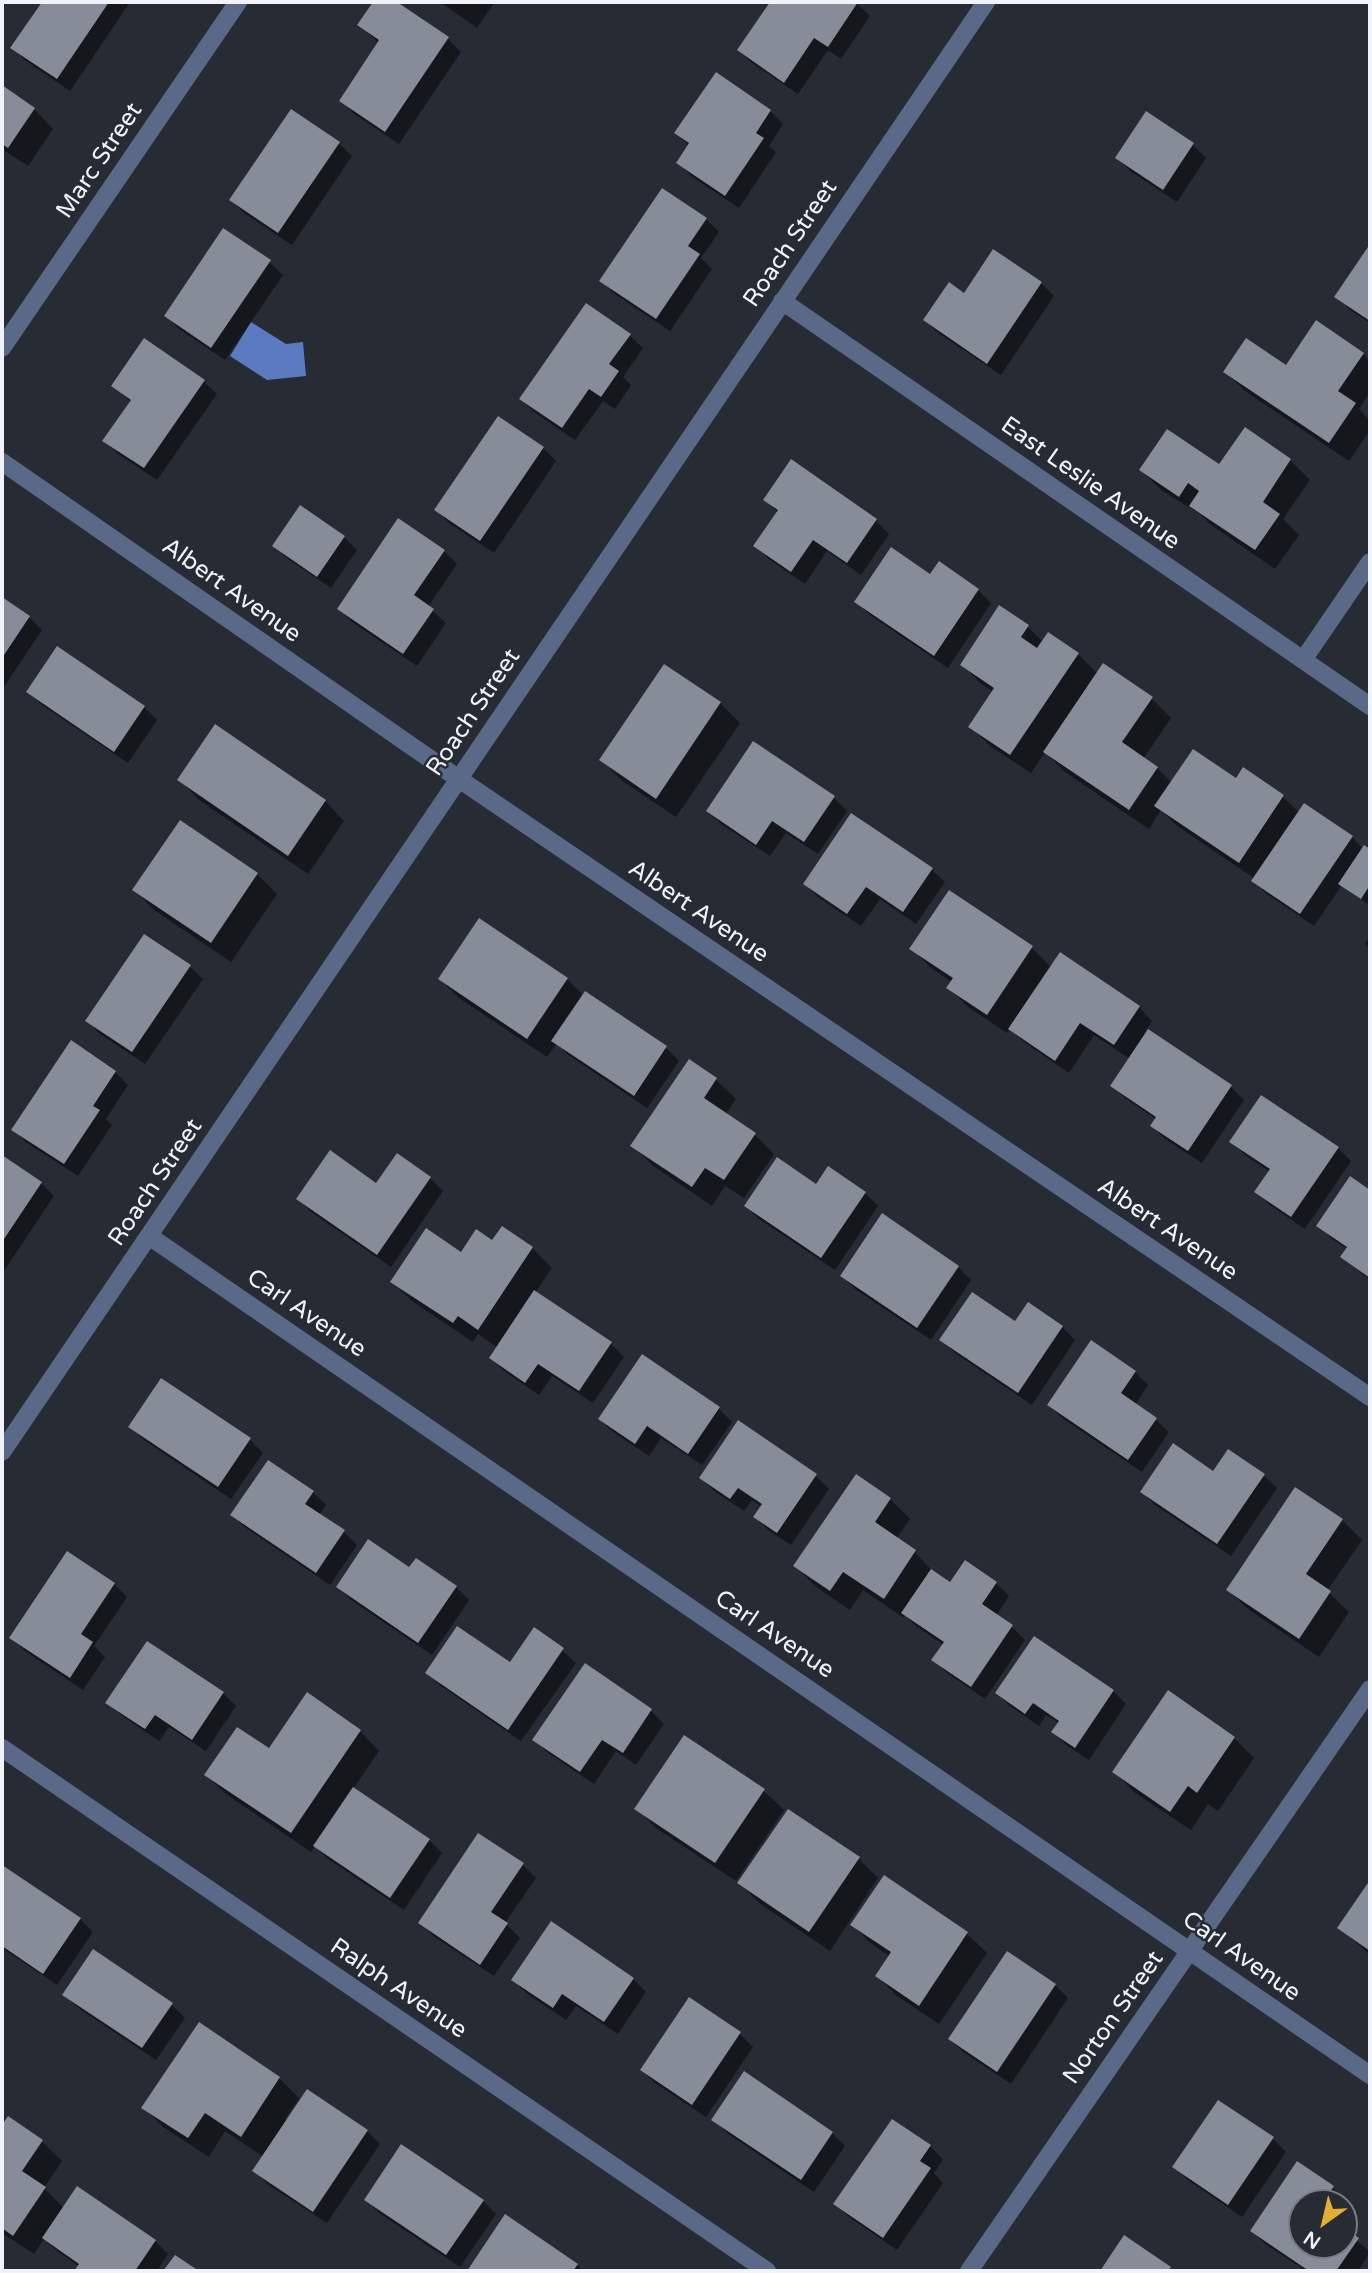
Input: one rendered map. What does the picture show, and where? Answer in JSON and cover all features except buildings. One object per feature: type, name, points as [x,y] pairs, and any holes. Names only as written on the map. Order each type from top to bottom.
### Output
[{"type":"street","name":"Marc Street","points":[[2,348],[238,2]]},
{"type":"street","name":"Roach Street","points":[[2,1452],[986,2]]},
{"type":"street","name":"East Leslie Avenue","points":[[782,301],[1370,706]]},
{"type":"street","name":"Albert Avenue","points":[[2,462],[458,779],[1370,1397]]},
{"type":"street","points":[[1303,660],[1370,562]]},
{"type":"street","name":"Carl Avenue","points":[[149,1236],[1370,2075]]},
{"type":"street","name":"Norton Street","points":[[969,2271],[1370,1689]]},
{"type":"street","name":"Ralph Avenue","points":[[2,1748],[767,2271]]},
{"type":"water","points":[[251,322],[286,344],[303,342],[306,376],[267,380],[230,356]]}]
